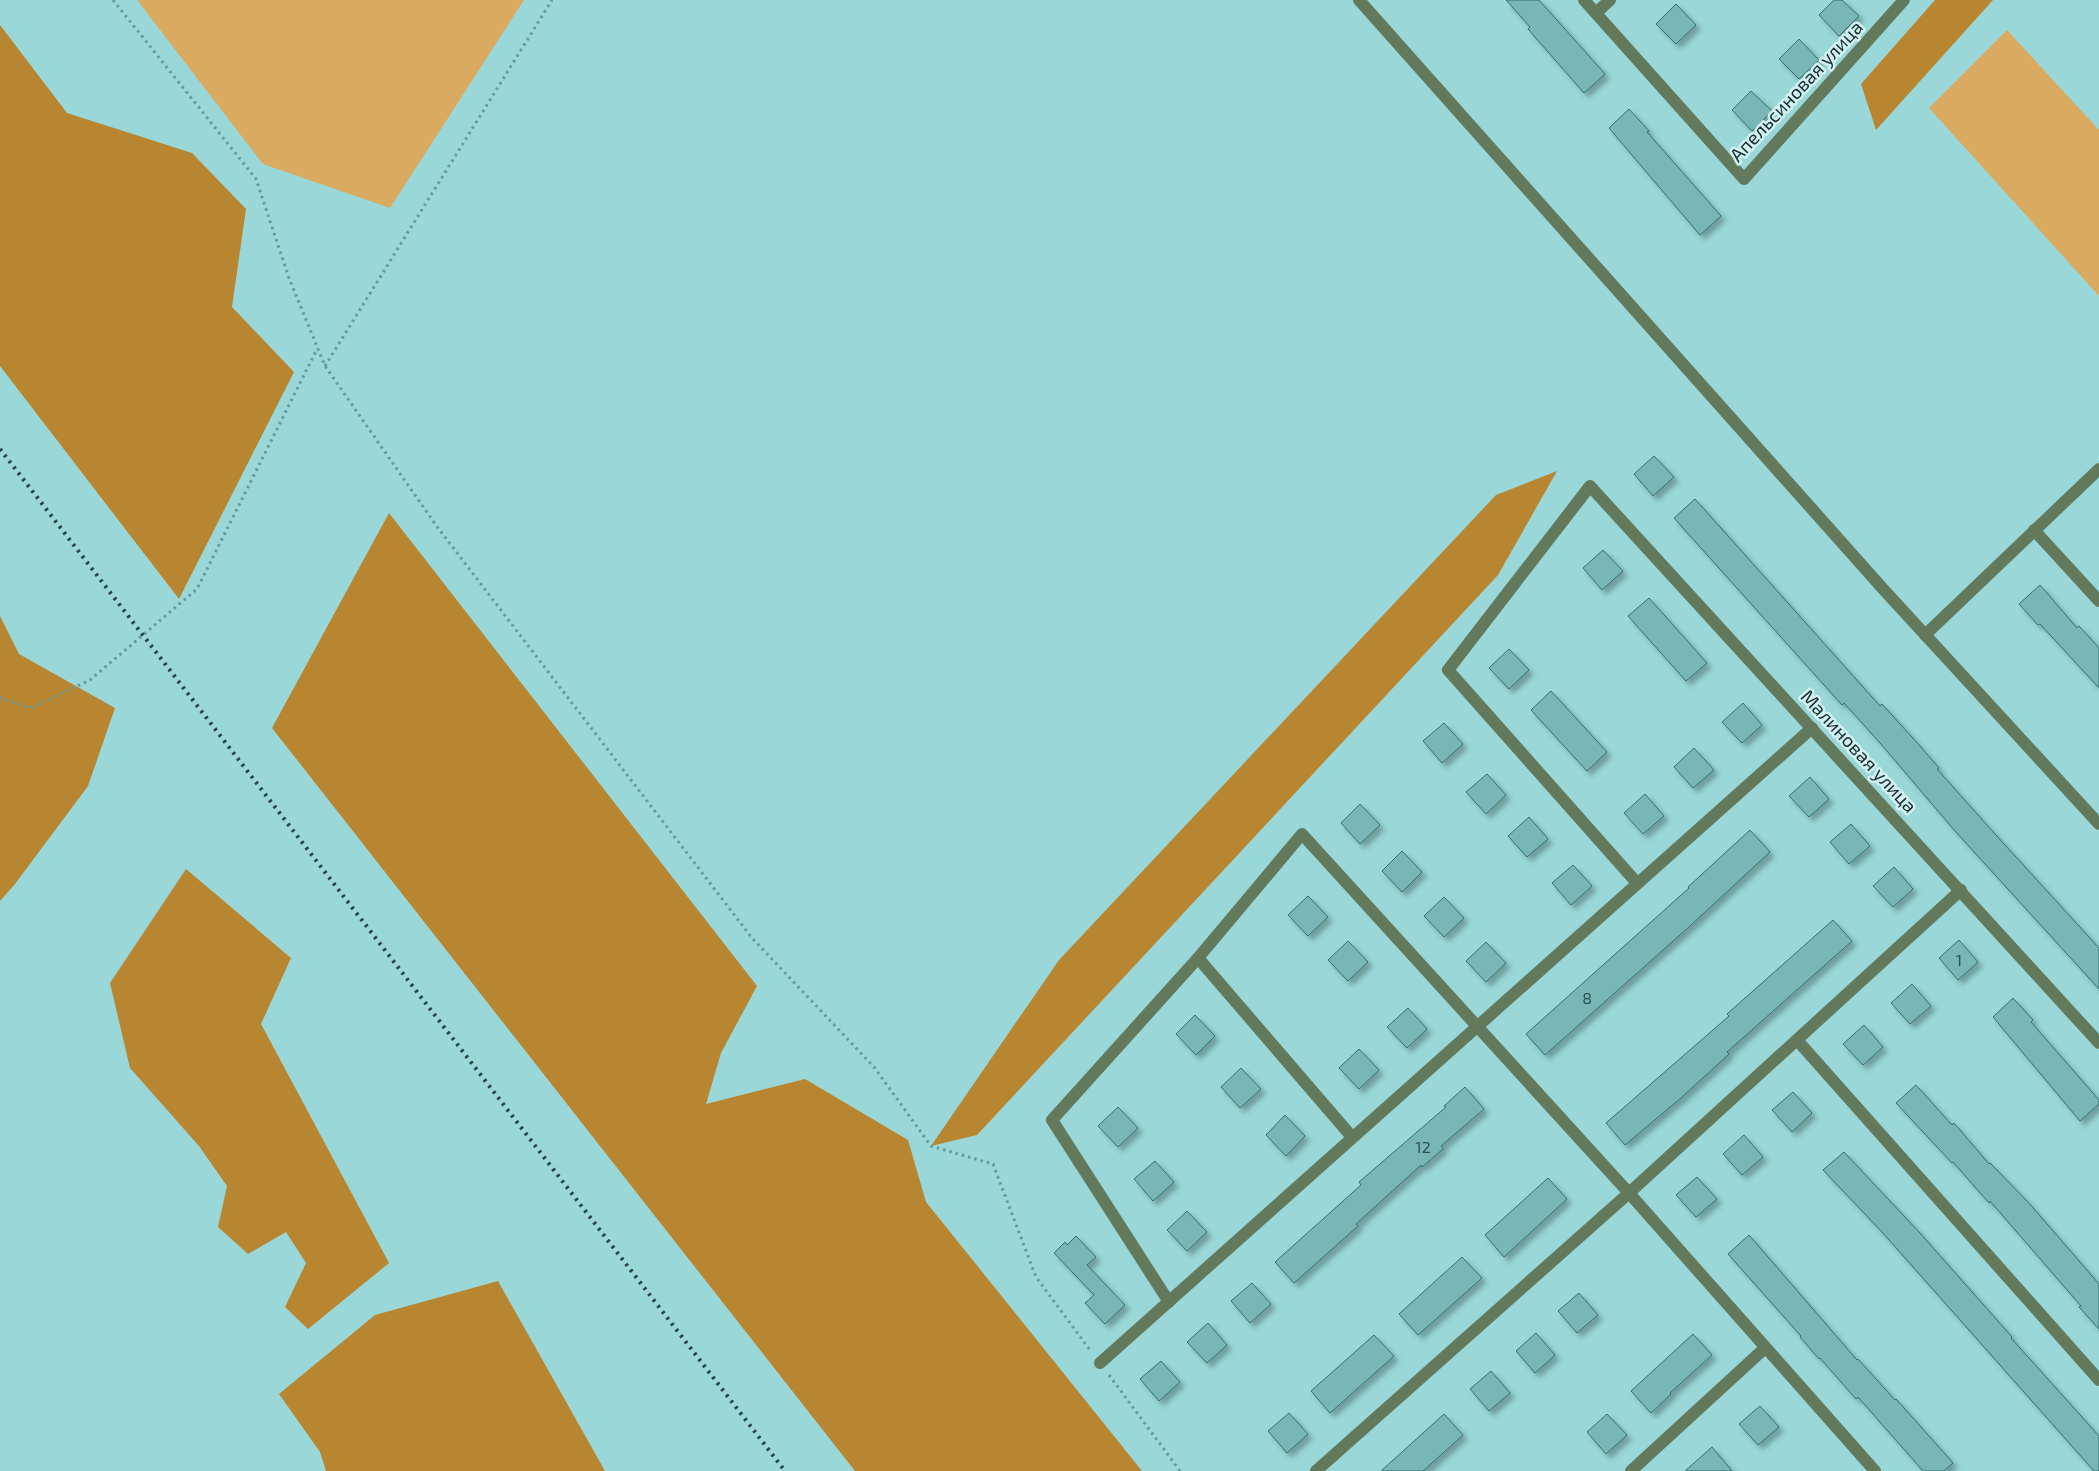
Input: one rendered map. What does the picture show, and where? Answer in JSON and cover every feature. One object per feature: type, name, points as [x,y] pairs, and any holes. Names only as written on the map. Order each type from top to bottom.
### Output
[{"type":"street","points":[[1359,0],[1925,635],[2099,824]]},
{"type":"street","name":"Апельсиновая улица","points":[[1584,0],[1744,180],[1904,0]]},
{"type":"street","points":[[1596,13],[1610,0]]},
{"type":"street","points":[[1925,635],[2099,470]]},
{"type":"street","name":"Малиновая улица","points":[[1637,883],[1448,670],[1590,486],[2099,1043]]},
{"type":"street","points":[[2034,530],[2099,601]]},
{"type":"street","points":[[1100,1363],[1812,728]]},
{"type":"street","points":[[1169,1302],[1052,1120],[1198,958],[1302,834],[1629,1193],[1875,1471]]},
{"type":"street","points":[[1316,1471],[1629,1193],[1961,890]]},
{"type":"street","points":[[1198,958],[1352,1137]]},
{"type":"street","points":[[1797,1040],[2099,1380]]},
{"type":"street","points":[[1631,1471],[1765,1348]]},
{"type":"path","points":[[113,0],[256,179],[289,278],[325,366],[438,528],[752,938],[874,1067],[931,1146],[993,1164],[1036,1277],[1180,1471]]},
{"type":"path","points":[[325,366],[552,0]]},
{"type":"path","points":[[0,698],[30,708],[90,680],[197,589],[318,348]]},
{"type":"shaded area","points":[[137,0],[524,0],[390,208],[263,164]]},
{"type":"shaded area","points":[[1935,0],[1993,0],[1876,130],[1861,84]]},
{"type":"shaded area","points":[[0,25],[67,113],[192,153],[246,209],[232,307],[294,372],[179,599],[0,366]]},
{"type":"shaded area","points":[[2007,30],[2099,130],[2099,296],[1929,108]]},
{"type":"shaded area","points":[[1557,471],[1498,575],[977,1135],[931,1146],[1059,960],[1496,495]]},
{"type":"shaded area","points":[[389,513],[757,986],[721,1053],[706,1104],[805,1079],[908,1140],[926,1202],[1142,1471],[855,1471],[272,728]]},
{"type":"shaded area","points":[[0,616],[19,654],[115,708],[88,786],[15,884],[0,901]]},
{"type":"shaded area","points":[[186,869],[291,958],[261,1024],[389,1263],[308,1329],[285,1307],[306,1263],[286,1232],[248,1254],[218,1227],[227,1186],[199,1146],[130,1068],[110,983]]},
{"type":"shaded area","points":[[498,1281],[605,1471],[326,1471],[320,1452],[279,1394],[375,1315]]},
{"type":"building","points":[[1506,0],[1539,0],[1605,74],[1584,93],[1528,29],[1530,27]]},
{"type":"building","points":[[1834,0],[1842,0],[1859,16],[1839,36],[1819,15]]},
{"type":"building","points":[[1676,4],[1696,25],[1676,44],[1656,24]]},
{"type":"building","points":[[1799,39],[1819,60],[1799,79],[1779,59]]},
{"type":"building","points":[[1751,91],[1772,111],[1752,131],[1732,110]]},
{"type":"building","points":[[1629,109],[1721,216],[1700,235],[1609,128]]},
{"type":"building","points":[[1654,456],[1674,477],[1653,496],[1634,474]]},
{"type":"building","points":[[1695,499],[1880,706],[1882,704],[1920,746],[1939,768],[1937,769],[2099,948],[2099,989],[1955,831],[1881,744],[1844,703],[1842,705],[1674,518]]},
{"type":"building","points":[[1603,550],[1623,571],[1602,590],[1583,568]]},
{"type":"building","points":[[2040,585],[2077,628],[2079,626],[2099,648],[2099,688],[2019,604]]},
{"type":"building","points":[[1649,598],[1707,663],[1686,681],[1628,616]]},
{"type":"building","points":[[1509,649],[1529,670],[1509,689],[1489,668]]},
{"type":"building","points":[[1551,691],[1607,752],[1587,771],[1531,710]]},
{"type":"building","points":[[1743,703],[1762,725],[1742,743],[1722,722]]},
{"type":"building","points":[[1444,723],[1463,744],[1442,763],[1423,741]]},
{"type":"building","points":[[1694,748],[1714,770],[1693,788],[1674,767]]},
{"type":"building","points":[[1487,774],[1506,795],[1486,814],[1466,792]]},
{"type":"building","points":[[1810,777],[1829,799],[1809,817],[1789,796]]},
{"type":"building","points":[[1645,794],[1664,816],[1643,834],[1624,813]]},
{"type":"building","points":[[1360,804],[1380,825],[1360,844],[1341,823]]},
{"type":"building","points":[[1529,817],[1548,839],[1527,857],[1508,836]]},
{"type":"building","points":[[1851,824],[1870,846],[1849,864],[1830,842]]},
{"type":"building","points":[[1750,830],[1770,852],[1545,1055],[1526,1034],[1689,888]]},
{"type":"building","points":[[1402,851],[1422,872],[1402,892],[1382,871]]},
{"type":"building","points":[[1573,865],[1592,886],[1571,905],[1552,883]]},
{"type":"building","points":[[1894,867],[1913,889],[1893,907],[1873,886]]},
{"type":"building","points":[[1308,896],[1328,917],[1308,936],[1288,915]]},
{"type":"building","points":[[1444,897],[1464,918],[1444,937],[1424,916]]},
{"type":"building","points":[[1833,920],[1852,941],[1727,1052],[1729,1054],[1682,1097],[1625,1145],[1606,1123],[1729,1016],[1727,1014]]},
{"type":"building","points":[[1959,940],[1978,962],[1958,980],[1939,958]]},
{"type":"building","points":[[1348,941],[1368,962],[1348,981],[1328,960]]},
{"type":"building","points":[[1486,942],[1506,963],[1486,982],[1466,961]]},
{"type":"building","points":[[1912,984],[1931,1006],[1910,1024],[1891,1003]]},
{"type":"building","points":[[2013,998],[2033,1020],[2031,1022],[2099,1100],[2099,1104],[2080,1121],[1993,1017]]},
{"type":"building","points":[[1408,1008],[1427,1029],[1407,1048],[1387,1027]]},
{"type":"building","points":[[1195,1015],[1215,1036],[1196,1055],[1176,1034]]},
{"type":"building","points":[[1864,1025],[1883,1047],[1863,1065],[1843,1044]]},
{"type":"building","points":[[1359,1049],[1379,1070],[1359,1089],[1339,1068]]},
{"type":"building","points":[[1241,1068],[1261,1089],[1240,1108],[1221,1087]]},
{"type":"building","points":[[1916,1085],[1952,1125],[1954,1123],[1989,1164],[2028,1202],[2099,1284],[2099,1329],[1990,1201],[1989,1203],[1953,1162],[1896,1103]]},
{"type":"building","points":[[1465,1087],[1484,1109],[1441,1146],[1443,1149],[1422,1167],[1421,1165],[1356,1224],[1358,1226],[1294,1283],[1275,1262],[1361,1185],[1359,1182],[1446,1107],[1444,1106]]},
{"type":"building","points":[[1793,1092],[1812,1113],[1792,1132],[1772,1110]]},
{"type":"building","points":[[1118,1107],[1138,1128],[1118,1147],[1098,1126]]},
{"type":"building","points":[[1285,1115],[1305,1136],[1286,1156],[1266,1135]]},
{"type":"building","points":[[1744,1135],[1763,1157],[1742,1175],[1723,1154]]},
{"type":"building","points":[[1844,1152],[1919,1232],[2099,1436],[2099,1471],[2094,1471],[1882,1232],[1823,1170]]},
{"type":"building","points":[[1155,1161],[1174,1182],[1153,1201],[1134,1179]]},
{"type":"building","points":[[1697,1177],[1717,1199],[1696,1217],[1676,1195]]},
{"type":"building","points":[[1548,1178],[1567,1199],[1504,1257],[1485,1235]]},
{"type":"building","points":[[1187,1211],[1207,1232],[1187,1251],[1167,1230]]},
{"type":"building","points":[[1749,1235],[1857,1360],[1896,1399],[1953,1463],[1944,1471],[1923,1471],[1858,1397],[1856,1399],[1819,1359],[1728,1254]]},
{"type":"building","points":[[1076,1236],[1096,1257],[1087,1265],[1125,1305],[1105,1324],[1085,1303],[1094,1295],[1054,1253],[1065,1242],[1067,1245]]},
{"type":"building","points":[[1462,1257],[1482,1278],[1418,1335],[1399,1314]]},
{"type":"building","points":[[1252,1283],[1271,1304],[1250,1323],[1231,1301]]},
{"type":"building","points":[[1579,1293],[1598,1315],[1577,1333],[1558,1311]]},
{"type":"building","points":[[1208,1323],[1227,1345],[1207,1363],[1187,1342]]},
{"type":"building","points":[[1536,1333],[1555,1355],[1535,1373],[1516,1351]]},
{"type":"building","points":[[1693,1334],[1712,1355],[1651,1413],[1631,1391]]},
{"type":"building","points":[[1374,1335],[1394,1356],[1330,1413],[1311,1391]]},
{"type":"building","points":[[1161,1361],[1180,1382],[1159,1401],[1140,1379]]},
{"type":"building","points":[[1491,1371],[1510,1393],[1489,1411],[1470,1389]]},
{"type":"building","points":[[1760,1406],[1779,1427],[1758,1445],[1739,1424]]},
{"type":"building","points":[[1289,1413],[1308,1434],[1287,1453],[1268,1431]]},
{"type":"building","points":[[1444,1414],[1463,1435],[1423,1471],[1381,1471]]},
{"type":"building","points":[[1607,1414],[1627,1435],[1606,1454],[1587,1432]]},
{"type":"building","points":[[1712,1447],[1732,1471],[1685,1471]]},
{"type":"railway","points":[[0,449],[785,1471]]}]
